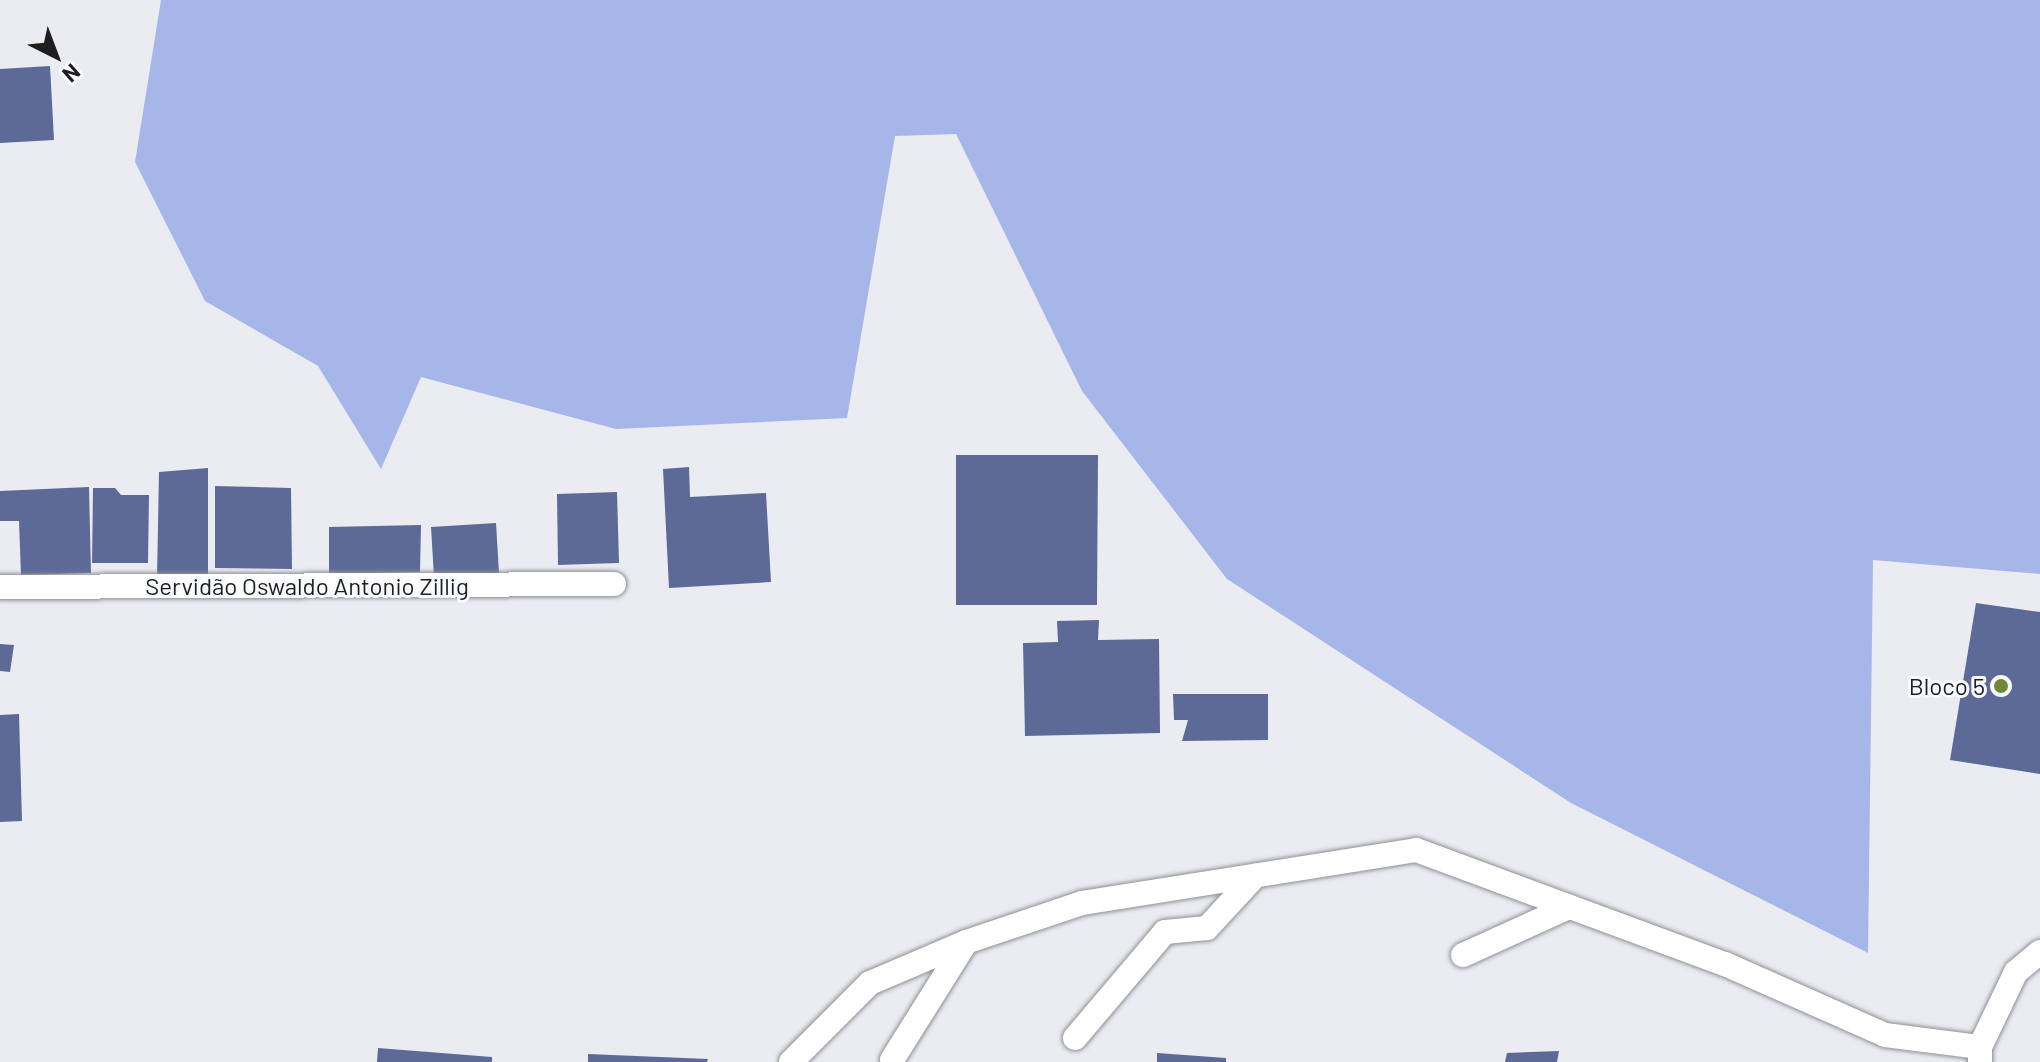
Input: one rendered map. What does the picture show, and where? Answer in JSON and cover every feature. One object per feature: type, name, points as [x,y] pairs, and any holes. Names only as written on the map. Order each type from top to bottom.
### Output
[{"type":"lane","name":"Servidão Oswaldo Antonio Zillig","points":[[0,587],[614,584]]},
{"type":"lane","points":[[791,1062],[870,983],[966,942],[1082,903],[1416,850],[1725,964],[1885,1035],[1980,1055],[2016,972],[2040,952]]},
{"type":"lane","points":[[1075,1038],[1165,932],[1207,928],[1255,876]]},
{"type":"lane","points":[[1463,955],[1569,907]]},
{"type":"lane","points":[[892,1060],[966,942]]},
{"type":"shaded area","points":[[161,0],[2040,0],[2040,574],[1873,560],[1868,953],[1571,803],[1227,579],[1082,391],[956,134],[895,136],[847,418],[616,429],[421,377],[381,469],[318,366],[205,301],[135,162]]},
{"type":"building","points":[[50,66],[54,140],[0,143],[0,69]]},
{"type":"building","points":[[956,455],[1098,455],[1097,605],[956,605]]},
{"type":"building","points":[[689,467],[690,497],[766,493],[771,582],[669,588],[663,469]]},
{"type":"building","points":[[208,468],[208,580],[157,577],[159,472]]},
{"type":"building","points":[[215,486],[291,488],[292,569],[215,568]]},
{"type":"building","points":[[89,487],[91,573],[21,575],[19,521],[0,521],[0,491]]},
{"type":"building","points":[[93,488],[115,488],[121,495],[149,495],[148,563],[92,563]]},
{"type":"building","points":[[617,492],[619,563],[558,565],[557,494]]},
{"type":"building","points":[[496,523],[499,573],[434,577],[431,527]]},
{"type":"building","points":[[421,525],[420,572],[329,574],[329,527]]},
{"type":"building","name":"Bloco 5","points":[[1976,603],[2040,612],[2040,774],[1950,760]]},
{"type":"building","points":[[1099,620],[1098,640],[1159,639],[1160,733],[1025,736],[1023,643],[1058,642],[1057,621]]},
{"type":"building","points":[[0,644],[14,645],[10,672],[0,671]]},
{"type":"building","points":[[1173,694],[1268,694],[1268,740],[1182,741],[1188,720],[1174,720]]},
{"type":"building","points":[[19,714],[22,821],[0,822],[0,715]]},
{"type":"building","points":[[378,1048],[492,1057],[492,1062],[377,1062]]},
{"type":"building","points":[[1559,1051],[1557,1062],[1505,1062],[1507,1053]]},
{"type":"building","points":[[1157,1053],[1226,1058],[1226,1062],[1157,1062]]},
{"type":"building","points":[[588,1054],[708,1059],[707,1062],[588,1062]]},
{"type":"place","name":"Bloco 5","points":[[2001,686]]}]
